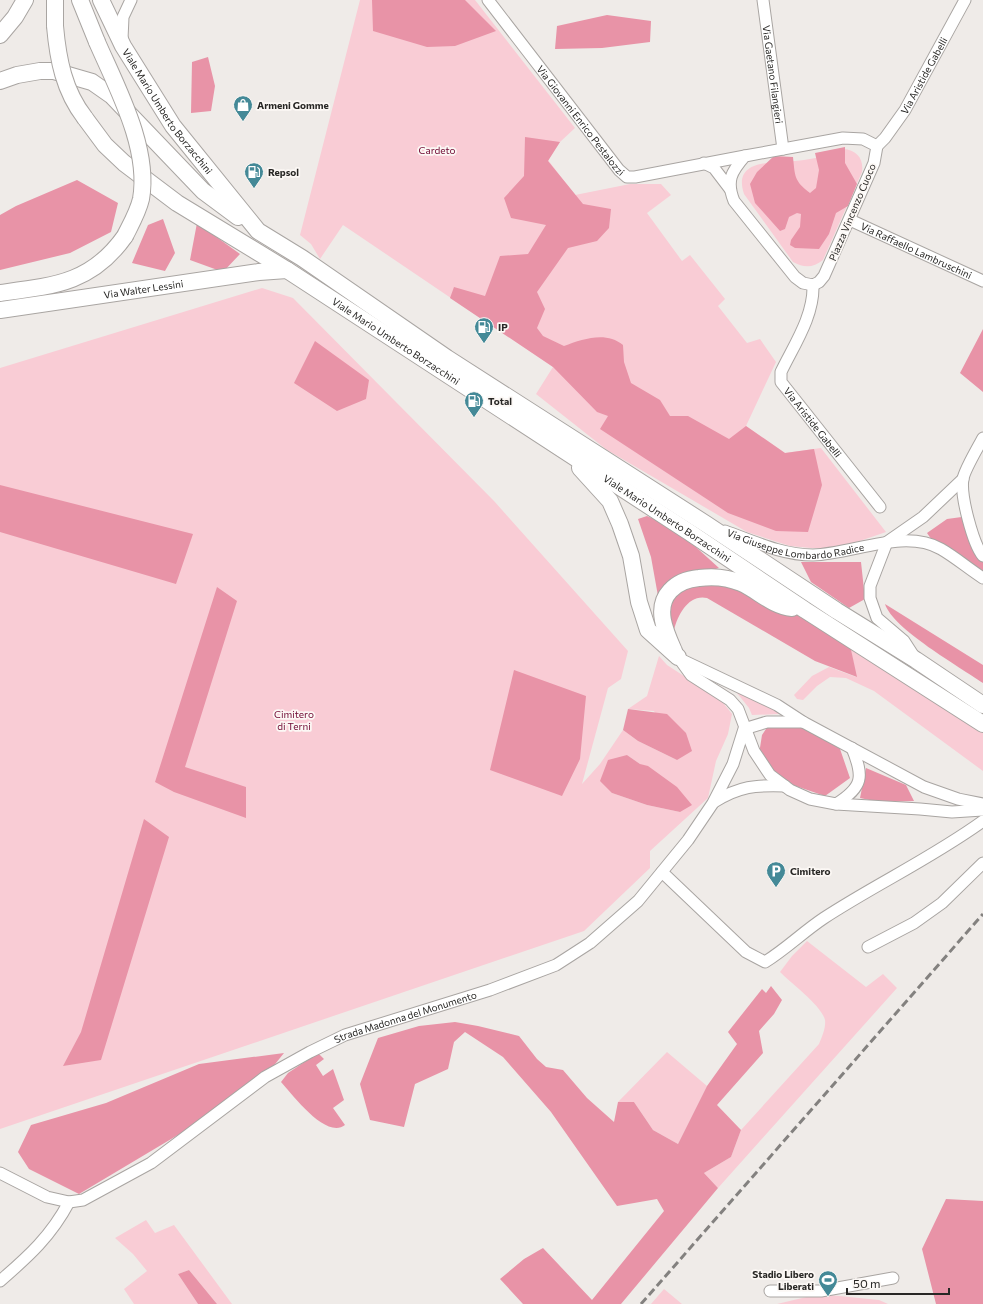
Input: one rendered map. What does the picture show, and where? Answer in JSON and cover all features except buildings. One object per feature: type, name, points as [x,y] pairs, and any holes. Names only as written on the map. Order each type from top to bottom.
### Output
[{"type":"main road","points":[[0,35],[15,17],[24,0]]},
{"type":"main road","name":"Viale Mario Umberto Borzacchini","points":[[54,0],[58,54],[64,80],[75,105],[105,145],[176,203],[287,270],[805,610],[983,724]]},
{"type":"main road","points":[[0,293],[66,282],[87,273],[104,261],[125,236],[140,201],[142,166],[128,116],[80,0]]},
{"type":"main road","name":"Viale Mario Umberto Borzacchini","points":[[101,0],[123,46],[173,126],[258,231],[302,258],[447,358],[706,524],[983,705]]},
{"type":"main road","points":[[0,81],[17,75],[40,71],[54,71],[92,82],[112,96],[203,192],[258,231]]},
{"type":"main road","name":"Via Walter Lessini","points":[[0,310],[259,272],[287,270]]},
{"type":"main road","points":[[565,452],[610,501],[631,556],[639,602],[648,630],[678,658]]},
{"type":"main road","points":[[678,658],[667,635],[661,616],[665,597],[678,584],[686,579],[717,576],[740,583],[781,607],[805,610]]},
{"type":"street","points":[[123,46],[122,17],[131,0]]},
{"type":"street","name":"Via Giovanni Enrico Pestalozzi","points":[[488,0],[619,170],[627,177],[635,178],[745,156]]},
{"type":"street","name":"Via Gaetano Filangieri","points":[[763,0],[783,149]]},
{"type":"street","name":"Via Aristide Gabelli","points":[[877,146],[885,138],[905,110],[965,0]]},
{"type":"street","points":[[730,190],[730,179],[736,166],[745,156],[842,138],[863,140],[877,146]]},
{"type":"street","name":"Piazza Vincenzo Cuoco","points":[[813,285],[819,282],[824,276],[850,220],[874,162],[877,146]]},
{"type":"street","points":[[704,164],[714,168],[730,190],[734,201],[795,276],[803,283],[813,285]]},
{"type":"street","name":"Via Raffaello Lambruschini","points":[[850,220],[983,281]]},
{"type":"street","name":"Via Aristide Gabelli","points":[[813,285],[810,313],[781,372],[781,382],[880,507]]},
{"type":"street","name":"Via Giuseppe Lombardo Radice","points":[[887,542],[923,517],[962,479],[983,438]]},
{"type":"street","points":[[962,479],[968,516],[975,543],[983,556]]},
{"type":"street","name":"Via Giuseppe Lombardo Radice","points":[[706,524],[784,552],[804,554],[832,554],[887,542],[922,542],[940,548],[983,578]]},
{"type":"street","points":[[887,542],[870,586],[870,598],[877,618],[904,640],[916,660]]},
{"type":"street","points":[[678,658],[777,705],[803,722],[924,787],[958,799],[983,804]]},
{"type":"street","points":[[678,658],[691,675],[730,700],[738,709],[744,729],[754,751],[770,775],[785,786],[810,800],[836,804],[959,812],[983,810]]},
{"type":"street","points":[[744,729],[767,722],[803,722]]},
{"type":"street","name":"Strada Madonna del Monumento","points":[[0,1173],[47,1197],[69,1202],[83,1200],[151,1163],[265,1077],[310,1052],[345,1035],[490,990],[556,964],[590,943],[638,901],[688,840],[713,803],[733,764],[744,729]]},
{"type":"street","points":[[836,804],[850,796],[856,789],[860,778],[859,764],[852,748]]},
{"type":"street","name":"Strada Madonna del Monumento","points":[[713,803],[730,792],[747,786],[785,786]]},
{"type":"street","points":[[662,872],[746,952],[765,962],[782,951],[823,919],[950,845],[983,821]]},
{"type":"street","points":[[868,947],[914,923],[942,903],[983,863]]},
{"type":"street","points":[[0,1281],[29,1256],[50,1234],[69,1202]]},
{"type":"street","points":[[770,1291],[821,1291],[893,1278]]},
{"type":"green space","name":"Cardeto","points":[[360,0],[475,0],[575,128],[560,142],[548,160],[575,195],[630,184],[661,184],[671,195],[647,213],[682,261],[690,255],[725,299],[718,306],[747,343],[760,339],[776,362],[746,426],[785,453],[821,448],[886,532],[834,548],[811,548],[790,546],[747,532],[607,450],[536,394],[553,367],[343,225],[320,259],[311,244],[300,235]]},
{"type":"green space","points":[[843,149],[856,153],[861,159],[862,172],[823,260],[812,266],[797,264],[793,262],[744,194],[742,182],[745,173],[751,167],[761,164],[809,159],[824,156]]},
{"type":"green space","name":"Cimitero di Terni","points":[[262,288],[293,298],[494,501],[628,651],[621,679],[608,688],[582,784],[600,764],[623,730],[638,741],[677,760],[654,711],[628,709],[647,696],[659,656],[667,665],[721,700],[732,714],[728,734],[716,761],[708,798],[650,851],[650,868],[584,931],[0,1129],[0,368]],"holes":[[[627,755],[640,764],[680,812],[647,805],[612,793]]]},
{"type":"green space","points":[[850,645],[983,733],[983,771],[874,691],[846,678],[830,677],[817,686],[803,700],[797,699],[794,695],[812,676],[829,667],[856,677]]},
{"type":"green space","points":[[738,690],[780,710],[779,714],[752,715],[749,708],[737,693]]},
{"type":"green space","points":[[807,941],[866,987],[883,974],[897,988],[718,1188],[704,1173],[731,1157],[741,1130],[819,1044],[825,1023],[823,1014],[806,995],[780,972],[792,956]]},
{"type":"green space","points":[[667,1052],[707,1086],[678,1144],[653,1130],[634,1102],[618,1102]]},
{"type":"green space","points":[[146,1220],[155,1233],[174,1225],[232,1304],[217,1304],[189,1270],[178,1274],[198,1304],[134,1304],[124,1289],[147,1271],[133,1254],[115,1238]]},
{"type":"green space","points":[[664,1289],[682,1304],[651,1304]]},
{"type":"green space","name":"Stadio Libero Liberati","points":[[819,1294],[879,1300],[888,1304],[777,1304]]},
{"type":"shaded area","points":[[372,0],[465,0],[496,31],[455,46],[427,47],[373,31]]},
{"type":"shaded area","points":[[607,15],[651,21],[650,42],[602,48],[555,49],[557,26]]},
{"type":"shaded area","points":[[208,57],[215,86],[211,111],[191,113],[192,62]]},
{"type":"shaded area","points":[[525,137],[560,142],[548,161],[583,204],[611,209],[609,228],[597,241],[568,248],[537,292],[545,309],[537,328],[543,336],[564,346],[587,339],[602,337],[609,338],[623,345],[624,362],[631,383],[660,400],[670,416],[688,416],[729,439],[746,426],[785,453],[814,449],[822,485],[808,532],[776,531],[728,513],[600,429],[608,416],[597,412],[553,367],[450,298],[454,287],[485,296],[500,256],[528,254],[546,225],[511,218],[504,198],[524,176]]},
{"type":"shaded area","points":[[845,147],[845,163],[857,184],[848,206],[836,213],[829,234],[819,249],[795,248],[790,245],[791,240],[800,227],[801,214],[797,213],[789,217],[785,229],[780,231],[755,203],[750,184],[757,172],[774,156],[793,157],[796,178],[810,193],[816,188],[819,170],[815,153]]},
{"type":"shaded area","points":[[77,180],[118,203],[111,232],[70,253],[0,270],[0,215],[16,206]]},
{"type":"shaded area","points":[[163,219],[175,253],[165,271],[132,263],[148,225]]},
{"type":"shaded area","points":[[197,223],[240,254],[223,272],[190,260]]},
{"type":"shaded area","points":[[983,329],[983,392],[960,373]]},
{"type":"shaded area","points":[[315,341],[369,380],[366,399],[337,411],[294,383]]},
{"type":"shaded area","points":[[0,485],[193,534],[176,584],[0,532]]},
{"type":"shaded area","points":[[647,516],[676,529],[719,568],[689,577],[658,596],[651,557],[638,519]]},
{"type":"shaded area","points":[[969,516],[983,558],[983,571],[971,571],[936,546],[927,533],[947,519]]},
{"type":"shaded area","points":[[801,562],[861,562],[865,599],[849,608],[811,582]]},
{"type":"shaded area","points":[[721,581],[768,604],[813,621],[850,645],[857,677],[815,661],[707,598],[695,599],[685,606],[678,618],[674,630],[670,613],[674,597],[680,587]]},
{"type":"shaded area","points":[[217,587],[237,601],[185,767],[246,787],[246,818],[174,792],[155,782]]},
{"type":"shaded area","points":[[885,604],[983,665],[983,683],[913,636],[900,625]]},
{"type":"shaded area","points":[[514,670],[586,696],[580,759],[562,796],[490,770]]},
{"type":"shaded area","points":[[628,709],[667,714],[686,733],[692,751],[677,760],[638,741],[623,730]]},
{"type":"shaded area","points":[[793,719],[840,749],[850,778],[825,796],[784,782],[759,754],[762,735],[768,726]]},
{"type":"shaded area","points":[[627,755],[640,764],[648,766],[677,787],[692,805],[680,812],[647,805],[612,793],[600,781],[608,760]]},
{"type":"shaded area","points":[[866,768],[906,785],[914,801],[879,802],[860,798]]},
{"type":"shaded area","points":[[144,819],[169,837],[101,1060],[63,1066],[81,1032]]},
{"type":"shaded area","points":[[771,986],[782,1000],[774,1014],[759,1031],[763,1053],[717,1105],[741,1130],[731,1157],[704,1173],[718,1188],[621,1304],[523,1304],[500,1279],[524,1259],[543,1248],[592,1300],[664,1211],[657,1199],[617,1206],[551,1112],[503,1057],[465,1032],[454,1042],[448,1069],[415,1084],[404,1127],[370,1120],[360,1084],[378,1038],[419,1026],[455,1022],[519,1036],[537,1059],[546,1067],[563,1070],[587,1098],[614,1122],[618,1102],[634,1102],[653,1130],[678,1144],[707,1086],[737,1044],[728,1032],[762,989],[766,993]]},
{"type":"shaded area","points":[[284,1053],[255,1089],[79,1194],[29,1169],[18,1152],[31,1125],[106,1103],[199,1064]]},
{"type":"shaded area","points":[[318,1053],[324,1059],[316,1065],[323,1076],[333,1069],[344,1100],[333,1108],[345,1125],[337,1128],[319,1121],[310,1114],[281,1082],[288,1073]]},
{"type":"shaded area","points":[[946,1199],[983,1201],[983,1304],[936,1304],[922,1249]]},
{"type":"shaded area","points":[[189,1270],[217,1304],[198,1304],[178,1274]]},
{"type":"railway","points":[[641,1304],[983,914]]},
{"type":"place","name":"Armeni Gomme","points":[[243,122]]},
{"type":"place","name":"Repsol","points":[[254,189]]},
{"type":"place","name":"IP","points":[[484,344]]},
{"type":"place","name":"Total","points":[[474,418]]},
{"type":"place","name":"Cimitero","points":[[776,888]]},
{"type":"place","name":"Stadio Libero Liberati","points":[[828,1297]]}]
